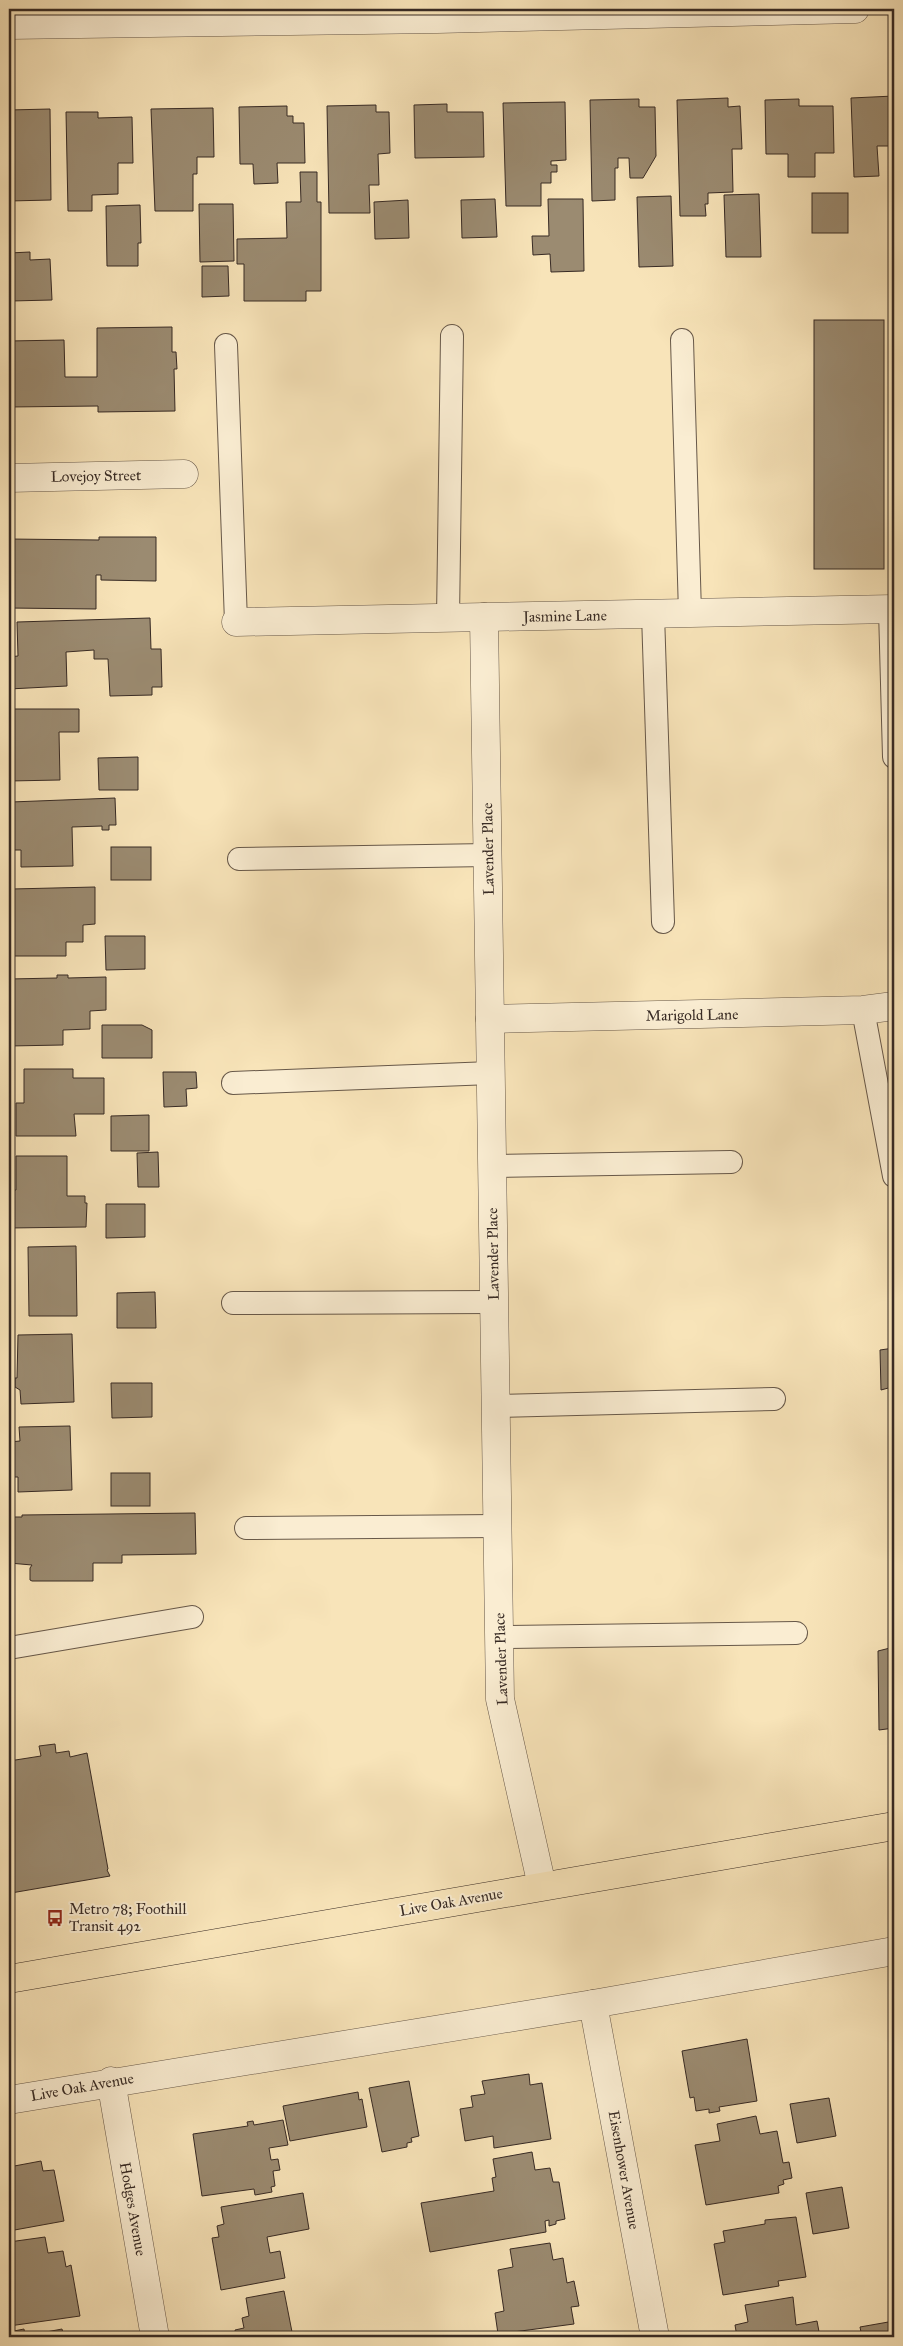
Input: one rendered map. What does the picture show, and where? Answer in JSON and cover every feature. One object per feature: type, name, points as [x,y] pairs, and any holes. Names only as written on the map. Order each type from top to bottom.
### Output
[{"type":"main road","name":"Live Oak Avenue","points":[[9,1979],[894,1826]]},
{"type":"street","points":[[9,25],[437,14],[855,9]]},
{"type":"street","name":"Lovejoy Street","points":[[9,478],[184,474]]},
{"type":"street","name":"Jasmine Lane","points":[[236,622],[892,610]]},
{"type":"street","name":"Lavender Place","points":[[484,617],[500,1699],[542,1886]]},
{"type":"street","name":"Marigold Lane","points":[[490,1019],[863,1010],[894,1006]]},
{"type":"street","name":"Live Oak Avenue","points":[[9,2100],[593,2004],[894,1951]]},
{"type":"street","name":"Eisenhower Avenue","points":[[593,2004],[655,2337]]},
{"type":"street","name":"Hodges Avenue","points":[[111,2082],[156,2337]]},
{"type":"lane","points":[[448,618],[452,336]]},
{"type":"lane","points":[[682,340],[690,614]]},
{"type":"lane","points":[[226,345],[236,622]]},
{"type":"lane","points":[[892,610],[894,757]]},
{"type":"lane","points":[[653,614],[663,922]]},
{"type":"lane","points":[[239,859],[488,855]]},
{"type":"lane","points":[[863,1010],[894,1176]]},
{"type":"lane","points":[[233,1083],[491,1073]]},
{"type":"lane","points":[[492,1166],[732,1162]]},
{"type":"lane","points":[[233,1303],[494,1302]]},
{"type":"lane","points":[[496,1406],[774,1399]]},
{"type":"lane","points":[[246,1528],[497,1526]]},
{"type":"lane","points":[[9,1648],[192,1618]]},
{"type":"lane","points":[[499,1637],[796,1633]]},
{"type":"building","points":[[894,96],[894,146],[877,146],[879,176],[854,177],[851,98]]},
{"type":"building","points":[[728,98],[728,107],[740,106],[742,149],[732,149],[733,192],[708,193],[708,204],[705,204],[706,216],[680,216],[677,100]]},
{"type":"building","points":[[639,99],[639,107],[655,107],[656,156],[643,178],[630,178],[629,158],[618,158],[618,168],[615,168],[615,200],[592,201],[590,100]]},
{"type":"building","points":[[799,99],[799,106],[833,106],[834,153],[815,153],[815,177],[788,177],[788,154],[766,154],[765,100]]},
{"type":"building","points":[[565,102],[566,160],[551,161],[551,165],[557,165],[557,172],[551,172],[551,183],[541,183],[541,206],[506,206],[503,103]]},
{"type":"building","points":[[447,104],[447,112],[483,112],[484,157],[415,158],[414,105]]},
{"type":"building","points":[[376,105],[376,112],[389,112],[390,153],[378,154],[379,185],[369,185],[370,213],[329,213],[327,106]]},
{"type":"building","points":[[287,106],[287,116],[293,116],[293,123],[304,123],[305,163],[277,163],[278,183],[254,184],[253,164],[240,164],[239,107]]},
{"type":"building","points":[[213,108],[214,157],[197,157],[197,174],[193,174],[193,211],[155,211],[151,109]]},
{"type":"building","points":[[50,109],[51,200],[9,201],[9,110]]},
{"type":"building","points":[[66,112],[98,112],[98,118],[132,117],[133,163],[118,163],[118,194],[92,195],[92,211],[68,211]]},
{"type":"building","points":[[300,172],[317,172],[317,202],[321,202],[321,291],[306,291],[306,301],[244,301],[244,264],[237,264],[237,239],[287,238],[286,202],[301,202]]},
{"type":"building","points":[[812,193],[848,193],[848,233],[812,233]]},
{"type":"building","points":[[759,194],[761,257],[726,257],[724,195]]},
{"type":"building","points":[[671,196],[673,266],[639,267],[637,197]]},
{"type":"building","points":[[495,199],[497,237],[462,238],[461,200]]},
{"type":"building","points":[[548,199],[583,199],[584,271],[551,272],[550,254],[533,255],[532,236],[549,236]]},
{"type":"building","points":[[408,200],[409,238],[375,239],[374,202]]},
{"type":"building","points":[[199,204],[233,204],[234,261],[200,262]]},
{"type":"building","points":[[140,205],[141,243],[138,243],[138,266],[107,266],[106,206]]},
{"type":"building","points":[[30,252],[30,260],[50,259],[52,300],[11,301],[9,253]]},
{"type":"building","points":[[202,266],[228,266],[229,296],[202,297]]},
{"type":"building","points":[[814,320],[884,320],[884,569],[814,569]]},
{"type":"building","points":[[172,327],[172,352],[176,352],[177,369],[174,369],[175,411],[98,412],[98,406],[9,407],[9,341],[64,340],[65,377],[97,377],[97,328]]},
{"type":"building","points":[[99,537],[156,537],[156,581],[101,580],[101,575],[96,575],[96,609],[9,608],[9,539],[99,540]]},
{"type":"building","points":[[150,618],[151,649],[161,649],[162,687],[152,687],[152,695],[110,696],[108,659],[94,659],[94,650],[66,652],[67,686],[9,689],[9,657],[18,656],[17,622]]},
{"type":"building","points":[[9,709],[79,709],[79,732],[59,732],[60,780],[9,781]]},
{"type":"building","points":[[138,757],[138,790],[99,790],[98,758]]},
{"type":"building","points":[[115,798],[116,825],[109,825],[109,830],[102,830],[102,826],[72,827],[73,866],[21,867],[21,850],[12,850],[12,840],[9,840],[11,802]]},
{"type":"building","points":[[111,847],[151,847],[151,880],[111,880]]},
{"type":"building","points":[[95,887],[95,924],[83,925],[83,942],[66,942],[66,956],[13,956],[13,943],[9,940],[9,932],[11,932],[12,889]]},
{"type":"building","points":[[105,936],[145,936],[145,969],[106,970]]},
{"type":"building","points":[[57,975],[68,975],[68,978],[106,977],[106,1010],[90,1011],[90,1029],[63,1030],[63,1045],[9,1046],[9,979],[57,978]]},
{"type":"building","points":[[102,1025],[142,1025],[152,1030],[152,1058],[102,1058]]},
{"type":"building","points":[[24,1069],[73,1069],[73,1078],[104,1078],[104,1114],[74,1114],[76,1136],[16,1136],[16,1103],[24,1103]]},
{"type":"building","points":[[163,1072],[196,1072],[197,1088],[186,1089],[187,1106],[164,1107]]},
{"type":"building","points":[[149,1115],[149,1151],[111,1151],[111,1116]]},
{"type":"building","points":[[158,1152],[159,1187],[138,1187],[137,1153]]},
{"type":"building","points":[[16,1156],[67,1156],[67,1196],[85,1196],[85,1203],[87,1203],[86,1227],[9,1228],[9,1190],[16,1190]]},
{"type":"building","points":[[106,1204],[145,1204],[145,1237],[106,1238]]},
{"type":"building","points":[[76,1246],[77,1316],[29,1316],[28,1247]]},
{"type":"building","points":[[155,1292],[156,1328],[117,1328],[117,1293]]},
{"type":"building","points":[[72,1334],[74,1402],[21,1404],[20,1390],[15,1387],[18,1335]]},
{"type":"building","points":[[894,1348],[894,1397],[892,1387],[881,1390],[880,1350]]},
{"type":"building","points":[[111,1383],[152,1383],[152,1417],[112,1418]]},
{"type":"building","points":[[70,1426],[72,1490],[18,1492],[18,1477],[10,1477],[9,1442],[20,1441],[19,1427]]},
{"type":"building","points":[[111,1473],[150,1473],[150,1506],[111,1506]]},
{"type":"building","points":[[195,1513],[196,1554],[122,1555],[122,1563],[93,1563],[93,1581],[32,1581],[30,1580],[30,1568],[32,1565],[9,1563],[9,1517],[22,1517],[22,1515]]},
{"type":"building","points":[[894,1647],[894,1728],[879,1730],[878,1651]]},
{"type":"building","points":[[55,1744],[56,1753],[69,1751],[70,1757],[87,1753],[107,1870],[110,1876],[11,1893],[9,1892],[9,1761],[41,1756],[39,1746]]},
{"type":"building","points":[[747,2039],[757,2101],[719,2107],[720,2111],[709,2113],[709,2109],[696,2111],[694,2097],[690,2098],[682,2051]]},
{"type":"building","points":[[529,2074],[530,2085],[542,2083],[551,2139],[494,2148],[493,2136],[465,2141],[460,2109],[473,2107],[471,2096],[485,2094],[482,2081]]},
{"type":"building","points":[[409,2081],[419,2136],[411,2138],[412,2142],[407,2143],[407,2147],[382,2152],[369,2088]]},
{"type":"building","points":[[358,2092],[359,2100],[362,2099],[367,2127],[290,2141],[283,2106]]},
{"type":"building","points":[[829,2098],[836,2136],[797,2143],[790,2104]]},
{"type":"building","points":[[756,2116],[760,2134],[777,2131],[783,2163],[789,2162],[792,2178],[783,2180],[784,2184],[778,2186],[779,2193],[706,2205],[695,2145],[720,2141],[717,2124]]},
{"type":"building","points":[[283,2120],[288,2145],[269,2148],[271,2160],[278,2159],[280,2170],[273,2171],[275,2186],[271,2187],[272,2192],[255,2195],[254,2189],[202,2196],[193,2134],[248,2126],[247,2122],[253,2121],[254,2125]]},
{"type":"building","points":[[532,2152],[535,2170],[550,2168],[553,2182],[559,2182],[565,2219],[556,2221],[556,2224],[549,2226],[549,2220],[545,2221],[546,2232],[430,2252],[421,2203],[494,2191],[492,2178],[496,2177],[493,2159]]},
{"type":"building","points":[[41,2161],[43,2171],[54,2170],[64,2221],[9,2231],[9,2167]]},
{"type":"building","points":[[842,2187],[849,2228],[813,2234],[806,2193]]},
{"type":"building","points":[[303,2193],[309,2229],[267,2237],[270,2253],[280,2251],[285,2278],[221,2290],[212,2238],[219,2237],[217,2226],[224,2224],[221,2207]]},
{"type":"building","points":[[796,2217],[806,2277],[778,2281],[779,2286],[723,2295],[714,2244],[725,2242],[723,2231],[765,2224],[765,2220]]},
{"type":"building","points":[[45,2237],[48,2253],[63,2251],[66,2267],[71,2265],[80,2316],[9,2326],[9,2242]]},
{"type":"building","points":[[550,2243],[553,2260],[563,2258],[567,2283],[574,2281],[579,2306],[571,2307],[574,2324],[498,2334],[495,2313],[504,2311],[498,2270],[513,2267],[510,2249]]},
{"type":"building","points":[[284,2291],[293,2337],[236,2337],[235,2330],[244,2328],[242,2318],[249,2316],[246,2298]]},
{"type":"building","points":[[793,2297],[796,2325],[817,2321],[820,2337],[737,2337],[735,2325],[748,2322],[745,2305]]},
{"type":"building","points":[[894,2321],[894,2337],[862,2337],[860,2327]]},
{"type":"building","points":[[24,2329],[25,2336],[62,2329],[64,2337],[9,2337],[9,2332]]},
{"type":"place","name":"Metro 78; Foothill Transit 492","points":[[55,1918]]}]
